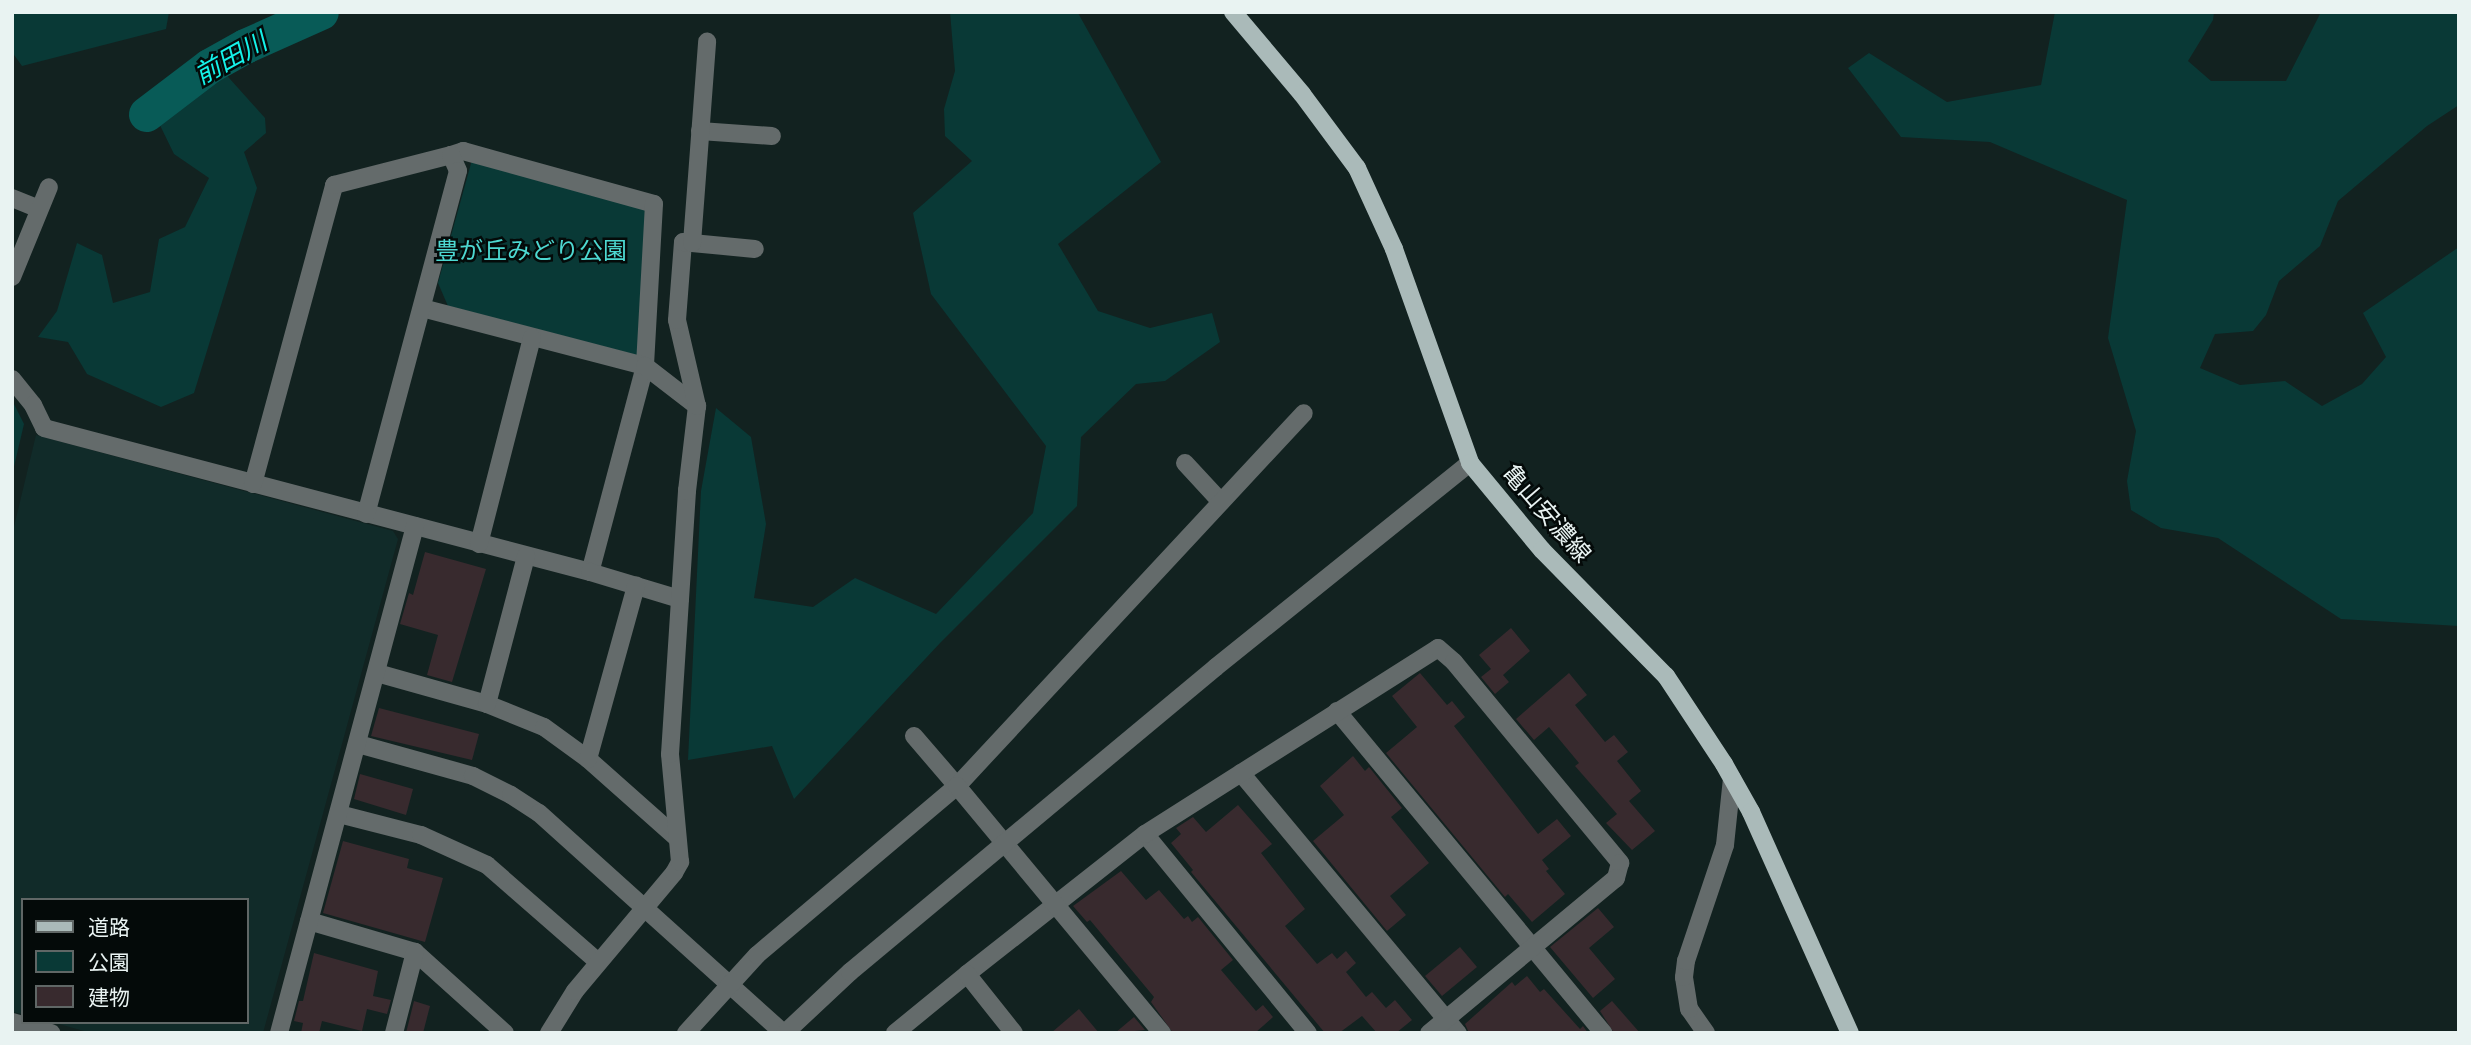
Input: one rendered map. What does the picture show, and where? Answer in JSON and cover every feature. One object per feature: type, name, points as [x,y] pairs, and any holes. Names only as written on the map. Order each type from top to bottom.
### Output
[{"type":"main road","name":"亀山安濃線","points":[[1233,12],[1302,94],[1357,168],[1394,249],[1471,463],[1542,550],[1666,676],[1732,778],[1751,812],[1850,1033]]},
{"type":"street","points":[[692,243],[707,42]]},
{"type":"street","points":[[700,131],[772,136]]},
{"type":"street","points":[[253,484],[334,185],[463,151],[654,204],[645,366],[590,572]]},
{"type":"street","points":[[366,514],[458,171],[451,155]]},
{"type":"street","points":[[12,277],[49,187]]},
{"type":"street","points":[[12,198],[39,209]]},
{"type":"street","points":[[549,1033],[597,961],[674,873],[680,862],[670,754],[687,491],[697,406],[677,320],[683,242],[755,249]]},
{"type":"street","points":[[422,308],[645,366],[697,406]]},
{"type":"street","points":[[480,544],[532,338]]},
{"type":"street","points":[[12,379],[33,405],[44,428],[590,572],[680,599]]},
{"type":"street","points":[[686,1033],[728,982],[795,920],[957,786],[1304,413]]},
{"type":"street","points":[[1185,463],[1221,502]]},
{"type":"street","points":[[358,744],[473,776],[512,795],[539,813],[784,1033],[850,972],[1216,667],[1471,463]]},
{"type":"street","points":[[279,1033],[415,527]]},
{"type":"street","points":[[487,704],[526,556]]},
{"type":"street","points":[[588,759],[636,586]]},
{"type":"street","points":[[895,1033],[1052,904],[1145,834],[1438,648],[1454,662],[1620,863],[1616,877],[1429,1033]]},
{"type":"street","points":[[377,673],[487,704],[544,727],[588,759],[677,838]]},
{"type":"street","points":[[1337,710],[1603,1033]]},
{"type":"street","points":[[914,736],[1162,1033]]},
{"type":"street","points":[[1241,773],[1458,1033]]},
{"type":"street","points":[[1706,1033],[1689,1009],[1684,976],[1686,961],[1725,845],[1732,778]]},
{"type":"street","points":[[339,814],[421,835],[487,865],[597,961]]},
{"type":"street","points":[[1145,834],[1308,1033]]},
{"type":"street","points":[[309,921],[415,952],[505,1033]]},
{"type":"street","points":[[394,1033],[415,952]]},
{"type":"street","points":[[967,974],[1014,1033]]},
{"type":"street","points":[[12,1022],[51,1033]]},
{"type":"shaded area","points":[[36,435],[393,531],[398,539],[263,1033],[91,1033],[59,1024],[248,1024],[248,898],[21,898],[21,1014],[12,1012],[12,535]]},
{"type":"green space","points":[[12,12],[169,12],[166,29],[22,66],[12,52]]},
{"type":"green space","points":[[950,12],[1078,13],[1161,162],[1058,244],[1098,311],[1150,328],[1212,313],[1220,342],[1165,381],[1136,384],[1081,437],[1077,506],[941,642],[794,799],[772,746],[688,760],[701,491],[716,408],[751,437],[766,524],[754,598],[813,607],[855,578],[936,614],[1033,513],[1046,446],[931,294],[913,213],[972,161],[945,136],[944,109],[955,71]]},
{"type":"green space","points":[[2055,12],[2214,12],[2213,20],[2188,61],[2211,81],[2286,81],[2321,12],[2459,12],[2459,105],[2427,126],[2338,201],[2320,246],[2279,281],[2266,315],[2253,331],[2215,334],[2200,368],[2240,385],[2285,381],[2322,406],[2362,384],[2386,357],[2363,313],[2459,247],[2459,626],[2341,619],[2218,538],[2161,528],[2131,510],[2127,481],[2136,431],[2108,338],[2127,200],[1990,142],[1901,137],[1848,68],[1869,53],[1947,102],[2041,85]]},
{"type":"green space","points":[[221,69],[265,118],[266,133],[244,152],[257,188],[194,393],[161,407],[87,374],[68,342],[38,337],[57,311],[77,243],[102,255],[113,303],[150,292],[159,239],[185,227],[209,178],[174,154],[155,115]]},
{"type":"green space","name":"豊が丘みどり公園","points":[[472,160],[648,210],[640,356],[448,306],[438,283]]},
{"type":"green space","points":[[12,400],[24,424],[12,475]]},
{"type":"building","points":[[425,552],[486,569],[452,682],[427,675],[438,635],[400,624],[409,593],[413,595]]},
{"type":"building","points":[[1511,628],[1530,651],[1503,675],[1509,682],[1495,694],[1481,677],[1491,669],[1479,655]]},
{"type":"building","points":[[1420,673],[1447,705],[1452,701],[1465,717],[1454,726],[1538,834],[1557,819],[1571,836],[1542,860],[1549,869],[1546,871],[1565,894],[1532,922],[1508,894],[1505,897],[1386,753],[1417,727],[1392,696]]},
{"type":"building","points":[[1569,673],[1587,695],[1575,705],[1605,742],[1614,735],[1628,752],[1617,761],[1641,791],[1629,801],[1655,831],[1632,850],[1606,823],[1617,814],[1575,766],[1579,763],[1549,727],[1534,740],[1516,719]]},
{"type":"building","points":[[379,708],[479,734],[472,760],[371,736]]},
{"type":"building","points":[[1353,756],[1365,771],[1369,767],[1402,808],[1391,817],[1429,863],[1390,896],[1406,915],[1387,931],[1313,841],[1344,815],[1320,786]]},
{"type":"building","points":[[360,774],[413,789],[406,815],[354,799]]},
{"type":"building","points":[[1238,805],[1272,844],[1261,853],[1305,909],[1285,926],[1317,964],[1332,953],[1337,959],[1346,951],[1356,963],[1346,972],[1366,997],[1372,992],[1386,1008],[1395,1000],[1412,1020],[1396,1033],[1377,1033],[1362,1016],[1339,1033],[1325,1033],[1191,872],[1193,870],[1171,843],[1181,834],[1176,828],[1193,817],[1206,832]]},
{"type":"building","points":[[343,841],[409,859],[407,868],[443,878],[425,942],[323,913]]},
{"type":"building","points":[[1121,871],[1146,900],[1159,890],[1184,919],[1188,916],[1192,922],[1198,917],[1233,960],[1221,970],[1256,1011],[1263,1005],[1273,1017],[1255,1033],[1173,1033],[1151,1002],[1154,997],[1090,920],[1087,922],[1073,906]]},
{"type":"building","points":[[1598,908],[1614,927],[1589,948],[1615,979],[1593,998],[1550,947]]},
{"type":"building","points":[[1460,947],[1477,967],[1442,996],[1425,976]]},
{"type":"building","points":[[314,953],[378,971],[373,996],[391,1000],[387,1014],[367,1009],[362,1031],[322,1021],[319,1033],[301,1033],[303,1023],[294,1021],[299,1001],[303,1001]]},
{"type":"building","points":[[1527,976],[1540,992],[1544,989],[1580,1029],[1583,1026],[1588,1033],[1469,1033],[1465,1024],[1512,982],[1515,986]]},
{"type":"building","points":[[414,1001],[430,1006],[423,1033],[406,1033]]},
{"type":"building","points":[[1612,1001],[1640,1033],[1614,1033],[1600,1011]]},
{"type":"building","points":[[1079,1009],[1099,1033],[1051,1033]]},
{"type":"building","points":[[1134,1017],[1145,1030],[1115,1033]]},
{"type":"waterway","name":"前田川","points":[[146,114],[209,66],[245,46],[321,12]]}]
